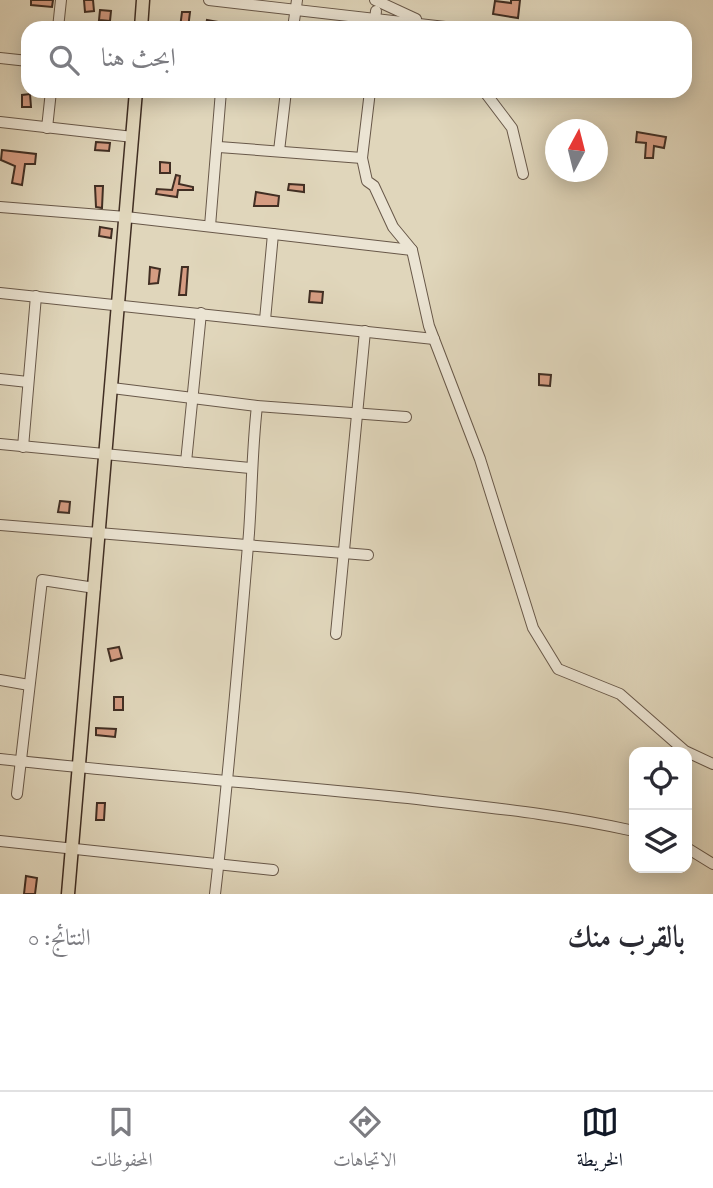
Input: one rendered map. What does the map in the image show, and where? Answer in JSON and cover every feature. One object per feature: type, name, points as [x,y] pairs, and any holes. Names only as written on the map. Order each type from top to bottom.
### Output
[{"type":"main road","points":[[142,21],[143,0]]},
{"type":"main road","points":[[68,894],[135,98]]},
{"type":"street","points":[[59,21],[61,0]]},
{"type":"street","points":[[209,0],[296,4],[371,21]]},
{"type":"street","points":[[375,21],[376,1],[417,21]]},
{"type":"street","points":[[0,58],[21,60]]},
{"type":"street","points":[[47,128],[50,98]]},
{"type":"street","points":[[210,226],[219,146],[221,98]]},
{"type":"street","points":[[279,151],[285,98]]},
{"type":"street","points":[[369,98],[362,158],[367,181],[374,186],[393,227],[412,250],[434,339],[480,459],[534,628],[558,669],[620,694],[685,751],[713,764]]},
{"type":"street","points":[[489,98],[512,128],[523,174]]},
{"type":"street","points":[[0,122],[132,137]]},
{"type":"street","points":[[219,146],[362,158]]},
{"type":"street","points":[[0,207],[126,217],[412,250]]},
{"type":"street","points":[[265,320],[273,233]]},
{"type":"street","points":[[0,293],[434,339]]},
{"type":"street","points":[[23,447],[36,296]]},
{"type":"street","points":[[186,462],[201,313]]},
{"type":"street","points":[[336,634],[365,331]]},
{"type":"street","points":[[0,379],[28,382]]},
{"type":"street","points":[[112,388],[257,406],[406,417]]},
{"type":"street","points":[[215,894],[228,779],[248,543],[250,468],[257,406]]},
{"type":"street","points":[[0,444],[250,468]]},
{"type":"street","points":[[0,526],[248,543],[368,555]]},
{"type":"street","points":[[17,794],[42,580],[95,588]]},
{"type":"street","points":[[0,680],[29,685]]},
{"type":"street","points":[[0,759],[80,769],[228,779],[564,815],[629,830]]},
{"type":"street","points":[[0,841],[273,870]]},
{"type":"street","points":[[692,851],[713,864]]},
{"type":"building","points":[[31,0],[53,0],[52,7],[31,5]]},
{"type":"building","points":[[84,0],[93,0],[94,11],[85,12]]},
{"type":"building","points":[[511,0],[520,0],[518,18],[493,14],[495,1],[511,3]]},
{"type":"building","points":[[100,10],[111,11],[110,21],[99,20]]},
{"type":"building","points":[[182,12],[190,12],[189,21],[181,21]]},
{"type":"building","points":[[22,98],[30,98],[31,107],[22,107]]},
{"type":"building","points":[[637,132],[666,137],[664,148],[654,146],[653,158],[645,158],[646,143],[636,142]]},
{"type":"building","points":[[96,142],[110,143],[109,151],[95,150]]},
{"type":"building","points":[[2,150],[36,154],[35,164],[25,164],[22,185],[12,183],[15,166],[1,160]]},
{"type":"building","points":[[160,162],[170,163],[170,173],[160,173]]},
{"type":"building","points":[[176,175],[180,176],[179,184],[193,187],[193,190],[178,190],[177,197],[156,194],[157,189],[172,190]]},
{"type":"building","points":[[289,184],[304,185],[304,192],[288,190]]},
{"type":"building","points":[[95,186],[103,186],[102,208],[96,207]]},
{"type":"building","points":[[256,192],[279,196],[278,206],[254,206]]},
{"type":"building","points":[[100,227],[112,229],[111,238],[99,236]]},
{"type":"building","points":[[150,267],[160,269],[158,283],[149,284]]},
{"type":"building","points":[[182,267],[188,267],[186,295],[179,295]]},
{"type":"building","points":[[310,291],[323,292],[322,303],[309,302]]},
{"type":"building","points":[[539,374],[551,375],[550,386],[539,385]]},
{"type":"building","points":[[60,501],[70,502],[69,513],[58,512]]},
{"type":"building","points":[[119,647],[122,658],[111,661],[108,649]]},
{"type":"building","points":[[114,697],[123,697],[123,710],[114,710]]},
{"type":"building","points":[[96,728],[116,729],[115,737],[96,735]]},
{"type":"building","points":[[97,803],[105,803],[104,820],[96,820]]},
{"type":"building","points":[[26,876],[37,878],[35,894],[24,894]]}]
